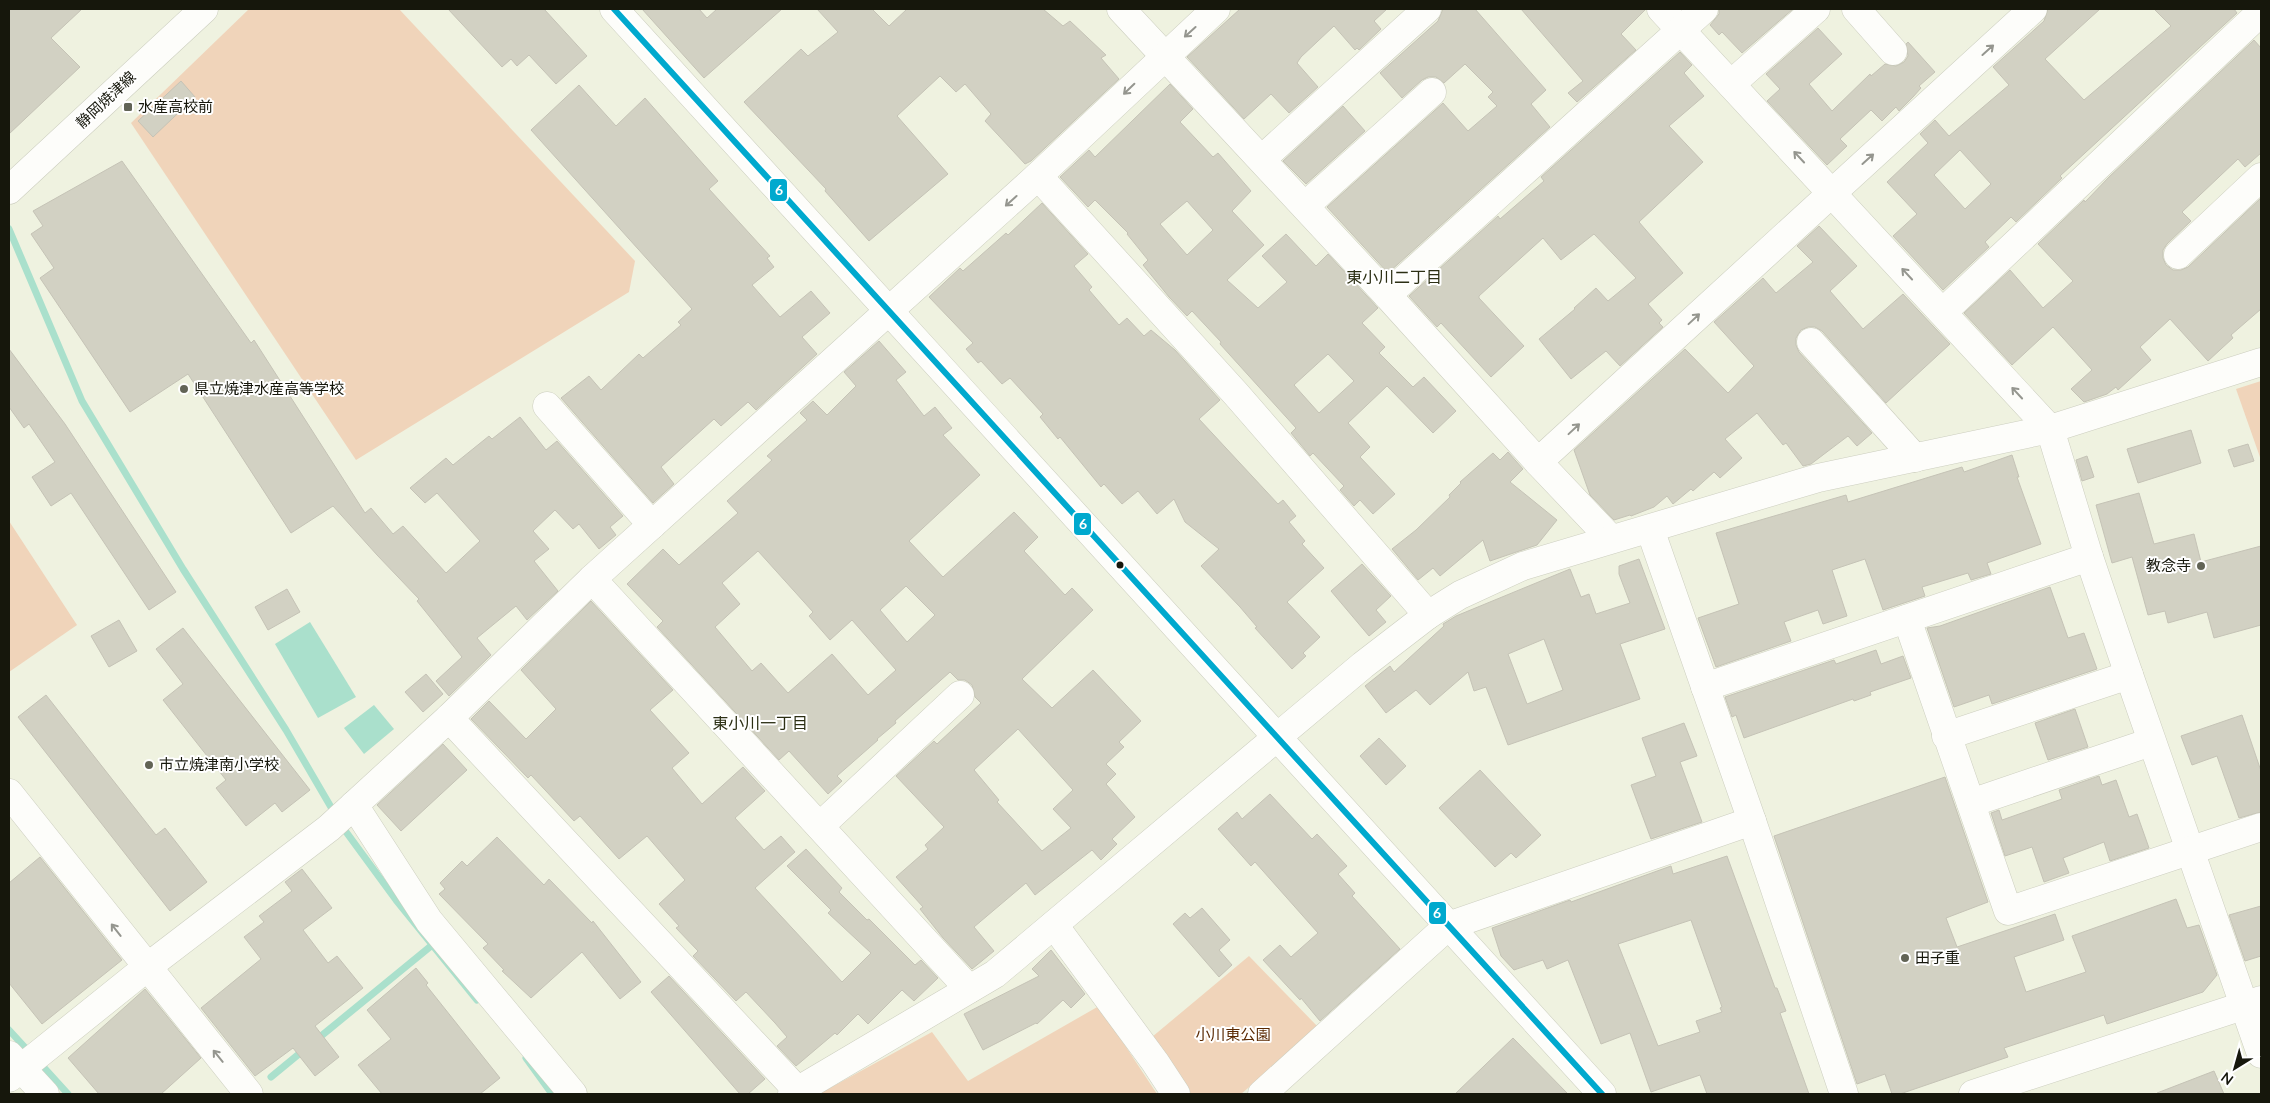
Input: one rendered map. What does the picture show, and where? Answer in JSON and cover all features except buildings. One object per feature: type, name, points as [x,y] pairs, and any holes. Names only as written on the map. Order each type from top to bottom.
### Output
[{"type":"street","name":"静岡焼津線","points":[[9,190],[204,9]]},
{"type":"street","points":[[1122,9],[1611,539]]},
{"type":"street","points":[[46,1094],[13,1067],[329,828],[449,718],[592,579],[1038,176],[1216,9]]},
{"type":"street","points":[[1262,159],[1427,9]]},
{"type":"street","points":[[1661,9],[2050,429],[2089,557],[2151,742],[2190,850],[2252,1003],[2261,1054]]},
{"type":"street","points":[[1387,295],[1704,9]]},
{"type":"street","points":[[1731,84],[1816,9]]},
{"type":"street","points":[[1856,9],[1893,51]]},
{"type":"street","points":[[1538,462],[2033,9]]},
{"type":"street","points":[[1943,312],[2261,12],[2258,9]]},
{"type":"street","points":[[619,11],[889,312],[1602,1094]]},
{"type":"street","points":[[1305,206],[1432,92]]},
{"type":"street","points":[[1038,176],[1236,394],[1428,615]]},
{"type":"street","points":[[2178,255],[2261,177]]},
{"type":"street","points":[[1811,342],[1915,458]]},
{"type":"street","points":[[449,718],[795,1093],[995,974],[1362,666],[1428,615],[1460,594],[1523,566],[1818,478],[2050,429],[2261,362]]},
{"type":"street","points":[[547,406],[652,526]]},
{"type":"street","points":[[1650,529],[1752,821],[1844,1094]]},
{"type":"street","points":[[1705,688],[2089,557]]},
{"type":"street","points":[[592,579],[969,989]]},
{"type":"street","points":[[1907,620],[2008,911],[2261,826]]},
{"type":"street","points":[[1946,736],[2129,676]]},
{"type":"street","points":[[820,826],[960,695]]},
{"type":"street","points":[[1971,803],[2151,742]]},
{"type":"street","points":[[9,793],[146,968],[249,1094]]},
{"type":"street","points":[[354,806],[429,921],[573,1094]]},
{"type":"street","points":[[1262,1094],[1448,926],[1752,821]]},
{"type":"street","points":[[1054,925],[1155,1062],[1176,1094]]},
{"type":"street","points":[[1973,1094],[2252,1003]]},
{"type":"green space","points":[[249,9],[399,9],[635,261],[629,292],[356,460],[131,123]]},
{"type":"green space","points":[[2261,381],[2261,460],[2236,389]]},
{"type":"green space","points":[[9,521],[77,625],[9,672]]},
{"type":"green space","name":"小川東公園","points":[[1249,956],[1319,1028],[1241,1094],[1189,1094],[1152,1037]]},
{"type":"green space","points":[[1099,1006],[1157,1094],[819,1094],[932,1032],[968,1081]]},
{"type":"shaded area","points":[[310,622],[356,697],[318,718],[275,644]]},
{"type":"shaded area","points":[[374,705],[394,729],[364,754],[344,728]]},
{"type":"waterway","points":[[9,229],[82,401],[183,569],[286,730],[335,814]]},
{"type":"waterway","points":[[341,825],[396,900],[477,1000]]},
{"type":"waterway","points":[[315,1041],[431,946]]},
{"type":"waterway","points":[[9,1030],[31,1054]]},
{"type":"waterway","points":[[271,1077],[305,1049]]},
{"type":"waterway","points":[[526,1058],[552,1094]]},
{"type":"waterway","points":[[38,1061],[68,1094]]},
{"type":"transit line","name":"6","points":[[614,9],[1602,1094]]},
{"type":"place","name":"水産高校前","points":[[128,107]]},
{"type":"place","name":"県立焼津水産高等学校","points":[[184,389]]},
{"type":"place","name":"教念寺","points":[[2201,566]]},
{"type":"place","name":"市立焼津南小学校","points":[[149,765]]},
{"type":"place","name":"田子重","points":[[1905,958]]},
{"type":"district","name":"東小川二丁目","points":[[1394,277]]},
{"type":"district","name":"東小川一丁目","points":[[760,723]]}]
